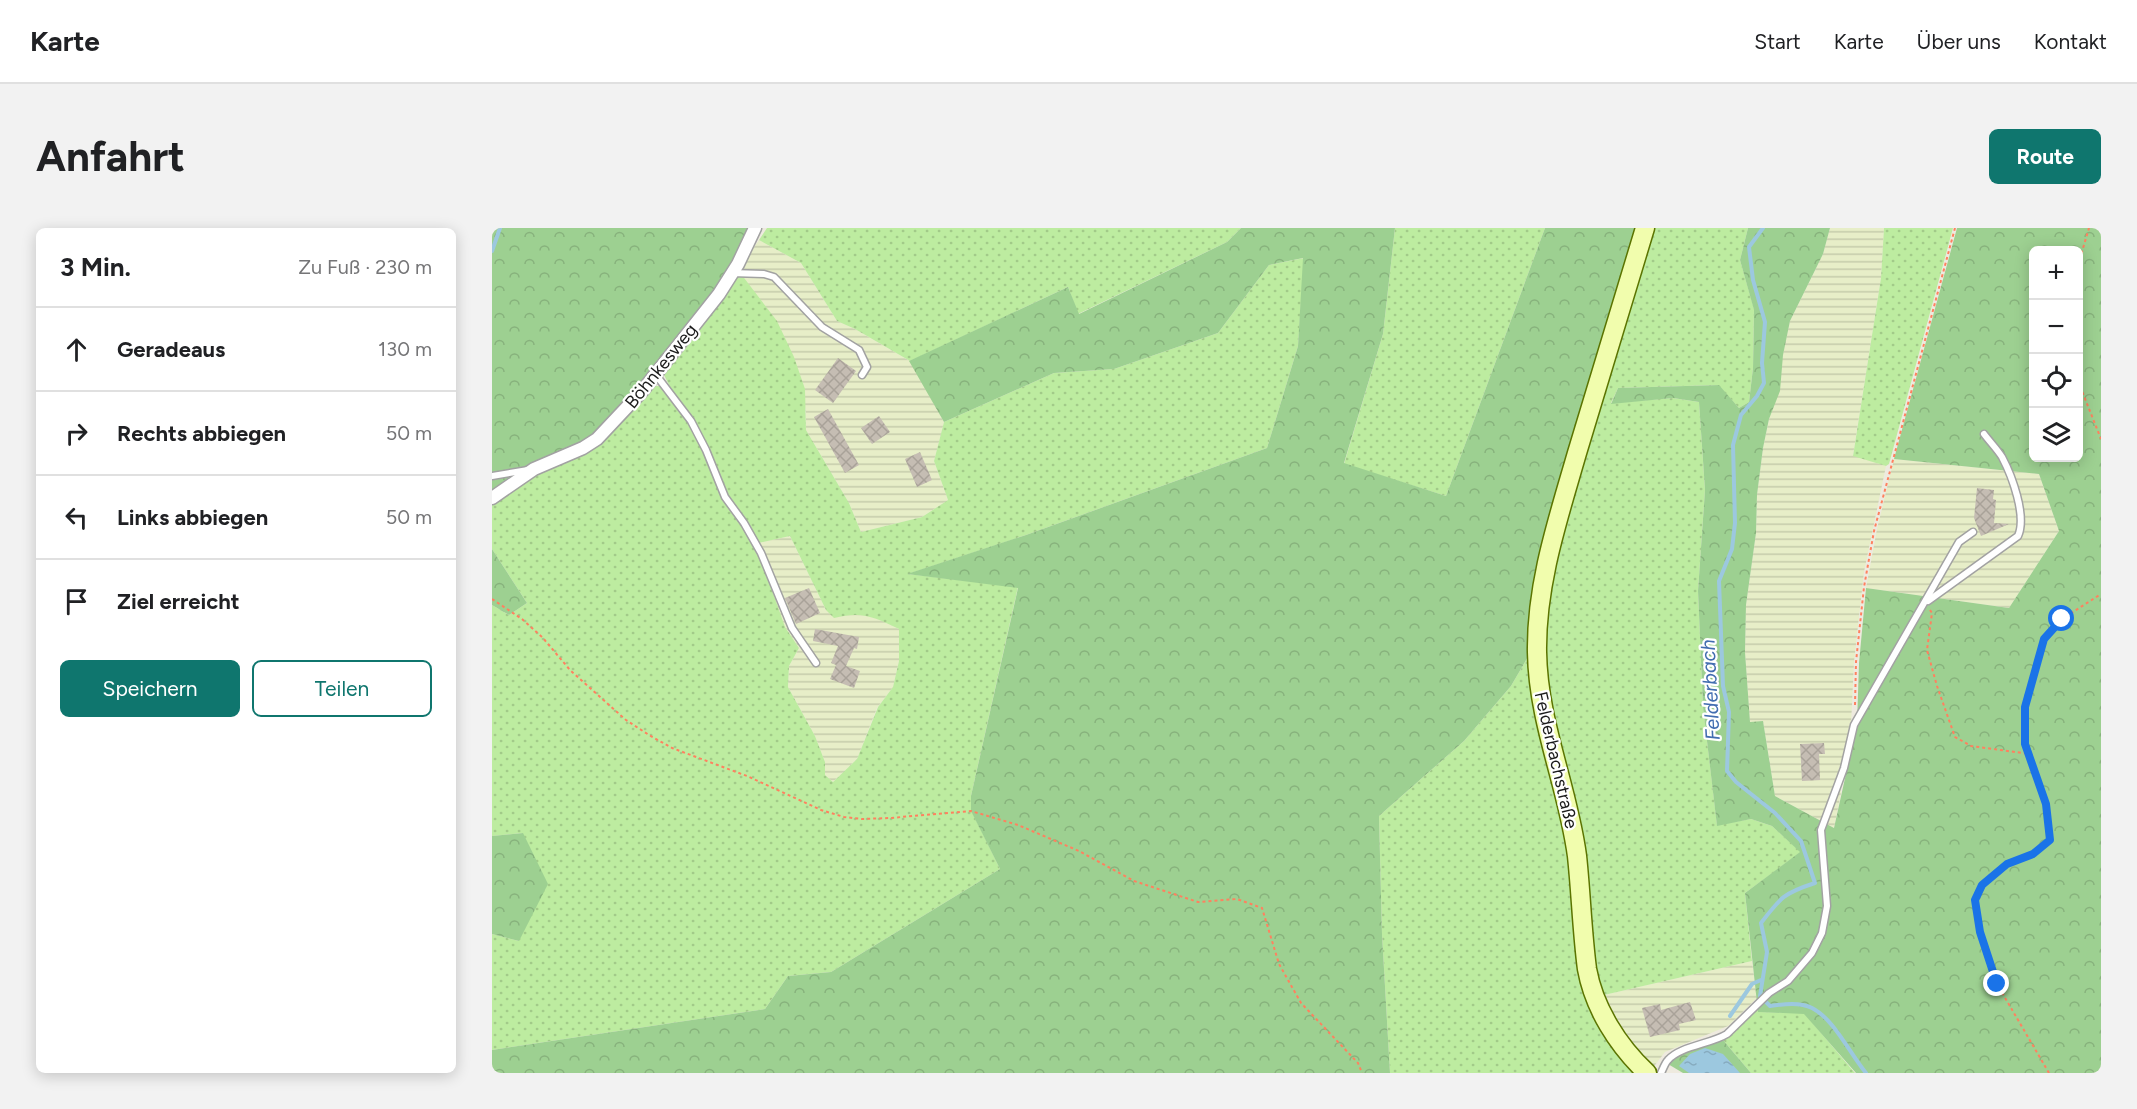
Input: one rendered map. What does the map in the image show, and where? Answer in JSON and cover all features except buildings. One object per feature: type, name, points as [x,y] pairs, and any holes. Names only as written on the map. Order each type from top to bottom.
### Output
[{"type":"street","name":"Böhnkesweg","points":[[492,498],[534,469],[583,448],[597,439],[656,375],[719,294],[738,264],[755,228]]},
{"type":"street","name":"Felderbachstraße","points":[[1645,228],[1556,524],[1541,589],[1537,621],[1537,653],[1544,721],[1574,831],[1588,969],[1593,992],[1616,1037],[1634,1061],[1647,1073]]},
{"type":"lane","points":[[731,273],[764,274],[774,277],[822,327],[859,350],[867,367],[862,375]]},
{"type":"lane","points":[[656,375],[691,421],[706,450],[725,497],[744,523],[760,553],[792,628],[816,663]]},
{"type":"lane","points":[[1925,603],[2018,536],[2021,528],[2022,520],[2006,468],[2002,458],[1984,434]]},
{"type":"lane","name":"Böhnkesweg","points":[[492,476],[534,469]]},
{"type":"lane","points":[[1661,1073],[1668,1059],[1681,1051],[1719,1039],[1769,993],[1788,981],[1812,953],[1822,933],[1827,906],[1821,830],[1844,768],[1854,725],[1959,542],[1973,532]]},
{"type":"path","points":[[1854,725],[1857,651],[1864,587],[1874,531],[1955,228]]},
{"type":"path","points":[[2083,250],[2089,228]]},
{"type":"path","points":[[2083,392],[2101,439]]},
{"type":"path","points":[[2049,1073],[1997,984],[1980,932],[1975,900],[1982,885],[2007,864],[2033,854],[2050,840],[2046,804],[2025,744],[2025,707],[2044,639],[2062,619],[2101,594]]},
{"type":"path","points":[[492,599],[522,619],[543,638],[570,670],[626,720],[649,735],[672,747],[747,776],[821,810],[844,817],[890,818],[970,811],[1018,825],[1079,851],[1134,881],[1198,902],[1237,899],[1262,908],[1279,964],[1301,1002],[1358,1063],[1362,1073]]},
{"type":"path","points":[[1925,603],[1932,613],[1927,650],[1955,737],[1971,746],[2030,754]]},
{"type":"green space","points":[[492,228],[756,228],[729,273],[642,389],[582,445],[492,490]]},
{"type":"green space","points":[[767,228],[1241,228],[1227,242],[1078,314],[1068,287],[910,361],[837,321],[801,263],[759,240]]},
{"type":"green space","points":[[1241,228],[1395,228],[1383,334],[1344,463],[1446,496],[1545,228],[1638,228],[1532,593],[1529,655],[1511,686],[1464,741],[1379,816],[1382,934],[1390,1073],[492,1073],[492,1050],[765,1009],[788,976],[831,972],[1000,869],[971,811],[971,796],[1018,588],[907,574],[1026,535],[1267,448],[1298,346],[1303,258],[1269,265],[1218,333],[1114,369],[1054,373],[944,422],[909,361],[1068,287],[1079,314],[1227,242]]},
{"type":"green space","points":[[1395,228],[1545,228],[1446,496],[1344,464],[1383,334]]},
{"type":"green space","points":[[1651,228],[1748,228],[1740,260],[1754,309],[1753,368],[1749,402],[1739,408],[1718,385],[1618,388],[1611,403],[1673,398],[1699,402],[1705,490],[1698,591],[1703,707],[1717,825],[1751,819],[1772,826],[1801,852],[1745,893],[1752,961],[1604,995],[1598,979],[1546,679],[1545,611],[1562,528]]},
{"type":"green space","points":[[1748,228],[1830,228],[1823,254],[1790,321],[1783,355],[1780,391],[1769,419],[1763,448],[1757,495],[1756,533],[1746,605],[1745,652],[1750,722],[1763,721],[1775,796],[1834,828],[1857,724],[1859,663],[1866,588],[2009,608],[2059,531],[2039,474],[1894,459],[1957,228],[2101,228],[2101,1073],[1856,1073],[1804,1014],[1758,1012],[1745,893],[1800,852],[1772,826],[1751,819],[1717,826],[1703,707],[1698,591],[1705,490],[1699,402],[1673,398],[1611,404],[1618,388],[1719,385],[1739,408],[1749,402],[1753,368],[1754,310],[1740,260]]},
{"type":"green space","points":[[1830,228],[1884,228],[1881,278],[1853,455],[1886,466],[1864,572],[1854,662],[1851,725],[1840,768],[1841,793],[1834,828],[1775,796],[1763,721],[1750,723],[1745,652],[1746,605],[1756,533],[1757,495],[1763,448],[1790,321],[1823,254]]},
{"type":"green space","points":[[1884,228],[1953,228],[1889,464],[1886,466],[1853,456],[1881,278]]},
{"type":"green space","points":[[759,240],[801,263],[837,321],[910,361],[944,422],[934,461],[948,500],[922,517],[861,532],[849,503],[806,430],[806,409],[738,270]]},
{"type":"green space","points":[[1304,258],[1298,346],[1267,448],[1026,535],[908,574],[1018,587],[971,796],[972,812],[1000,869],[831,972],[788,976],[765,1009],[492,1050],[492,934],[519,941],[523,833],[492,836],[492,605],[509,615],[527,603],[492,549],[492,498],[654,386],[661,386],[703,448],[721,495],[753,544],[785,627],[799,648],[789,666],[788,687],[815,736],[825,762],[825,775],[833,782],[857,759],[878,707],[893,687],[899,661],[899,629],[868,616],[852,615],[834,618],[826,610],[790,536],[758,543],[726,494],[708,447],[693,418],[672,391],[664,375],[668,366],[738,270],[777,321],[794,357],[805,389],[806,430],[849,503],[861,532],[922,517],[948,500],[934,461],[944,422],[1054,373],[1114,369],[1218,333],[1269,265]]},
{"type":"green space","points":[[1894,459],[2039,474],[2059,531],[2009,608],[1866,588]]},
{"type":"green space","points":[[790,536],[826,610],[873,616],[899,629],[899,661],[893,687],[877,708],[857,759],[833,782],[825,775],[825,762],[815,736],[788,687],[789,666],[799,648],[785,627],[753,544]]},
{"type":"green space","points":[[492,549],[527,603],[509,615],[492,605]]},
{"type":"green space","points":[[1529,655],[1541,740],[1567,842],[1576,932],[1638,1073],[1390,1073],[1382,934],[1379,816],[1464,741],[1511,686]]},
{"type":"green space","points":[[523,833],[548,884],[519,941],[492,934],[492,836]]},
{"type":"green space","points":[[1752,961],[1757,998],[1728,1026],[1665,1052],[1652,1069],[1623,1035],[1604,995]]},
{"type":"green space","points":[[1758,1007],[1759,1012],[1804,1013],[1855,1073],[1751,1073],[1723,1040]]},
{"type":"green space","points":[[1723,1040],[1751,1073],[1683,1073],[1668,1064],[1678,1055]]},
{"type":"water","points":[[1705,1048],[1723,1054],[1740,1073],[1689,1073],[1679,1066],[1690,1054]]},
{"type":"waterway","points":[[492,251],[500,228]]},
{"type":"waterway","name":"Felderbach","points":[[1763,228],[1749,247],[1753,280],[1765,322],[1762,363],[1764,383],[1757,396],[1741,415],[1733,445],[1735,523],[1732,549],[1719,581],[1723,686],[1729,712],[1727,771],[1736,782],[1775,813],[1801,841],[1815,883],[1784,897],[1761,923],[1767,952],[1760,996],[1770,1006],[1802,1005],[1820,1013],[1835,1028],[1866,1073]]},
{"type":"waterway","points":[[1730,1016],[1752,984],[1761,980]]},
{"type":"route","points":[[1997,984],[1980,932],[1975,900],[1982,885],[2007,864],[2033,854],[2050,840],[2046,804],[2025,744],[2025,707],[2044,639],[2062,619]]}]
